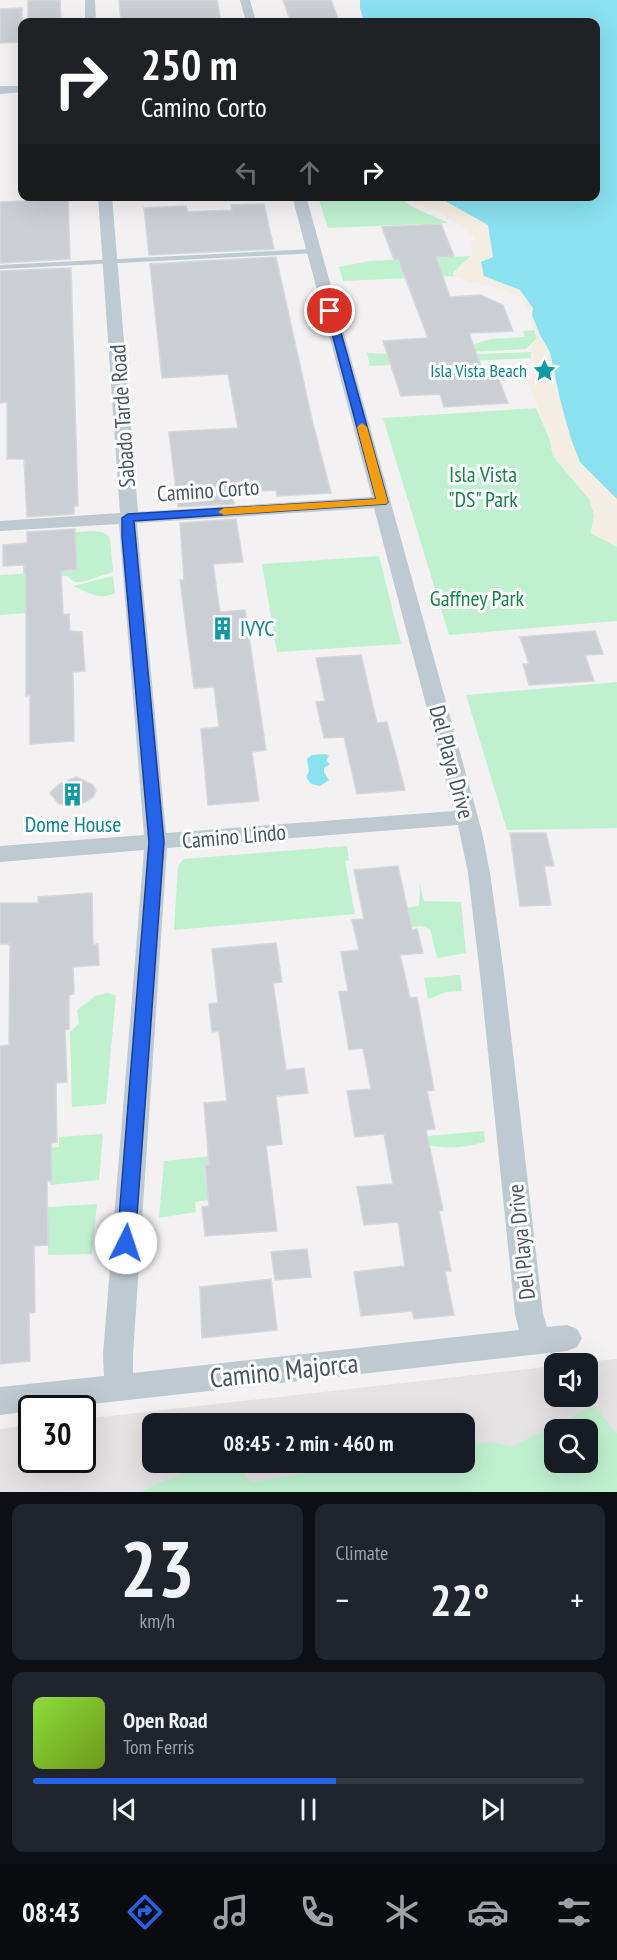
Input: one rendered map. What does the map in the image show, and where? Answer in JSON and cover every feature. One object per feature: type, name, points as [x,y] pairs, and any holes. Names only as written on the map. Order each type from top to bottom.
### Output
[{"type":"street","points":[[90,0],[91,18]]},
{"type":"street","points":[[245,0],[250,18]]},
{"type":"street","points":[[0,90],[18,89]]},
{"type":"street","name":"Sabado Tarde Road","points":[[105,201],[128,536],[156,842],[118,1354],[119,1388]]},
{"type":"street","name":"Del Playa Drive","points":[[300,201],[467,817],[479,873],[529,1314],[536,1341]]},
{"type":"street","name":"Camino Corto","points":[[0,526],[382,502]]},
{"type":"street","name":"Camino Lindo","points":[[0,854],[467,817]]},
{"type":"street","name":"Camino Majorca","points":[[0,1401],[567,1338]]},
{"type":"lane","points":[[0,267],[314,251]]},
{"type":"shaded area","points":[[617,1359],[617,1492],[0,1492],[0,1429],[18,1427],[18,1473],[96,1473],[96,1418],[544,1367],[544,1407],[598,1407],[598,1361]]},
{"type":"green space","points":[[319,201],[405,201],[448,223],[328,228]]},
{"type":"green space","points":[[471,256],[453,273],[454,276],[343,281],[339,267],[370,261]]},
{"type":"green space","points":[[534,330],[537,338],[526,349],[433,354],[381,350],[471,345],[491,339],[525,337],[523,331]]},
{"type":"green space","points":[[531,352],[531,358],[370,366],[367,353],[432,356]]},
{"type":"green space","name":"Isla Vista \"DS\" Park","points":[[536,408],[550,440],[553,456],[590,500],[594,515],[591,533],[617,547],[617,621],[449,635],[383,418]]},
{"type":"green space","points":[[102,532],[110,537],[113,572],[82,582],[74,582],[67,576],[27,579],[27,613],[0,615],[0,575],[70,571],[69,540],[52,534]]},
{"type":"green space","points":[[379,556],[401,644],[277,652],[262,564]]},
{"type":"green space","points":[[113,576],[115,593],[109,595],[94,595],[73,586]]},
{"type":"green space","points":[[617,682],[617,828],[507,830],[466,695]]},
{"type":"green space","points":[[347,846],[349,860],[345,861],[355,914],[174,930],[178,866],[183,859]]},
{"type":"green space","points":[[420,884],[424,901],[461,902],[466,953],[437,958],[430,929],[421,926],[408,927],[404,908],[419,906]]},
{"type":"green space","points":[[460,975],[462,991],[446,992],[428,999],[424,978]]},
{"type":"green space","points":[[107,993],[116,995],[106,1104],[72,1107],[70,1032],[79,1023],[77,1010],[95,996]]},
{"type":"green space","points":[[484,1131],[485,1142],[460,1147],[419,1143],[417,1137]]},
{"type":"green space","points":[[103,1134],[99,1180],[50,1185],[50,1148],[59,1147],[59,1137]]},
{"type":"green space","points":[[232,1154],[233,1163],[204,1165],[208,1200],[195,1202],[196,1212],[159,1218],[164,1161]]},
{"type":"green space","points":[[97,1204],[92,1254],[48,1255],[48,1207]]},
{"type":"green space","points":[[590,1407],[595,1407],[617,1434],[617,1492],[140,1492],[182,1473],[243,1473],[251,1482],[305,1473],[475,1473],[475,1444],[491,1442],[512,1447],[544,1431],[544,1473],[598,1473],[598,1419],[568,1419]]},
{"type":"sand","name":"Isla Vista Beach","points":[[412,201],[445,201],[488,225],[493,257],[484,275],[520,290],[533,308],[532,315],[550,352],[580,462],[617,499],[617,547],[591,533],[594,515],[590,500],[553,456],[550,440],[528,381],[536,373],[536,364],[531,358],[531,345],[537,338],[526,306],[513,293],[454,276],[471,255],[473,251],[470,245],[476,238],[438,211]]},
{"type":"water","points":[[360,0],[617,0],[617,499],[580,462],[560,399],[550,352],[532,315],[533,308],[520,290],[484,276],[481,262],[493,257],[488,225],[445,201],[600,201],[600,18],[363,18]]},
{"type":"water","points":[[312,755],[329,756],[326,761],[330,764],[324,768],[324,772],[329,780],[320,786],[311,784],[306,777],[309,771],[307,759]]},
{"type":"building","points":[[28,0],[60,0],[61,18],[28,18]]},
{"type":"building","points":[[119,0],[217,0],[220,18],[121,18]]},
{"type":"building","points":[[283,0],[331,0],[338,18],[290,18]]},
{"type":"building","points":[[22,8],[22,18],[18,18],[18,42],[0,43],[0,9]]},
{"type":"building","points":[[68,201],[70,259],[0,263],[0,202]]},
{"type":"building","points":[[264,204],[274,249],[149,255],[144,208],[186,206],[188,212],[232,210],[231,205]]},
{"type":"building","points":[[441,224],[454,256],[436,257],[450,297],[480,295],[503,305],[513,331],[469,333],[484,375],[497,374],[508,403],[444,407],[440,394],[401,396],[383,341],[428,338],[398,259],[394,260],[382,227]]},
{"type":"building","points":[[276,257],[313,424],[331,493],[277,496],[276,490],[232,493],[234,504],[178,507],[169,432],[238,428],[228,374],[162,378],[150,264]]},
{"type":"building","points":[[71,268],[78,506],[74,506],[74,514],[27,517],[24,459],[7,459],[7,402],[0,403],[0,271]]},
{"type":"building","points":[[236,519],[243,562],[213,564],[220,612],[245,610],[266,750],[252,752],[259,801],[208,805],[201,729],[219,727],[214,687],[194,688],[180,580],[184,580],[180,523]]},
{"type":"building","points":[[75,529],[77,569],[61,571],[63,615],[69,614],[70,631],[82,632],[85,671],[73,672],[74,741],[30,744],[30,695],[26,696],[26,573],[24,573],[24,565],[3,566],[3,545],[27,543],[27,532]]},
{"type":"building","points":[[595,631],[603,654],[585,655],[594,681],[529,685],[523,664],[529,664],[520,637]]},
{"type":"building","points":[[361,655],[377,723],[387,722],[405,790],[357,794],[344,737],[324,738],[316,702],[325,701],[316,658]]},
{"type":"building","name":"Dome House","points":[[76,777],[92,784],[96,790],[93,797],[78,806],[59,804],[50,793],[58,785]]},
{"type":"building","points":[[510,833],[546,833],[554,866],[544,866],[551,905],[520,906]]},
{"type":"building","points":[[398,866],[412,930],[417,929],[423,953],[400,955],[410,998],[417,997],[434,1090],[427,1091],[435,1129],[426,1130],[443,1210],[439,1211],[451,1271],[445,1271],[454,1315],[414,1319],[412,1311],[361,1316],[354,1272],[405,1266],[398,1222],[364,1225],[357,1187],[393,1184],[384,1134],[355,1137],[347,1091],[371,1089],[363,1048],[349,1050],[339,992],[348,991],[341,952],[359,950],[352,920],[364,919],[354,870]]},
{"type":"building","points":[[92,893],[93,945],[98,944],[99,965],[73,967],[74,994],[69,995],[69,1029],[65,1030],[67,1082],[56,1083],[57,1142],[51,1143],[52,1181],[47,1181],[48,1245],[34,1246],[35,1312],[29,1313],[30,1361],[0,1364],[0,1046],[9,1045],[10,944],[0,944],[0,903],[38,903],[38,897]]},
{"type":"building","points":[[276,943],[282,982],[273,983],[286,1070],[304,1068],[308,1093],[276,1096],[282,1144],[266,1146],[277,1231],[205,1236],[202,1207],[209,1206],[205,1165],[209,1165],[204,1103],[227,1101],[219,1031],[212,1032],[209,1004],[218,1003],[212,949]]},
{"type":"building","points":[[307,1249],[311,1277],[275,1280],[271,1252]]},
{"type":"building","points":[[271,1279],[277,1330],[202,1338],[200,1287]]},
{"type":"slow traffic","points":[[224,512],[382,502],[362,427]]},
{"type":"place","name":"Isla Vista Beach","points":[[545,370]]},
{"type":"place","name":"IVYC","points":[[222,628]]},
{"type":"place","name":"Dome House","points":[[73,795]]},
{"type":"route","points":[[126,1243],[156,842],[128,518],[382,502],[330,311]]},
{"type":"park label","name":"Gaffney Park","points":[[477,598]]}]
